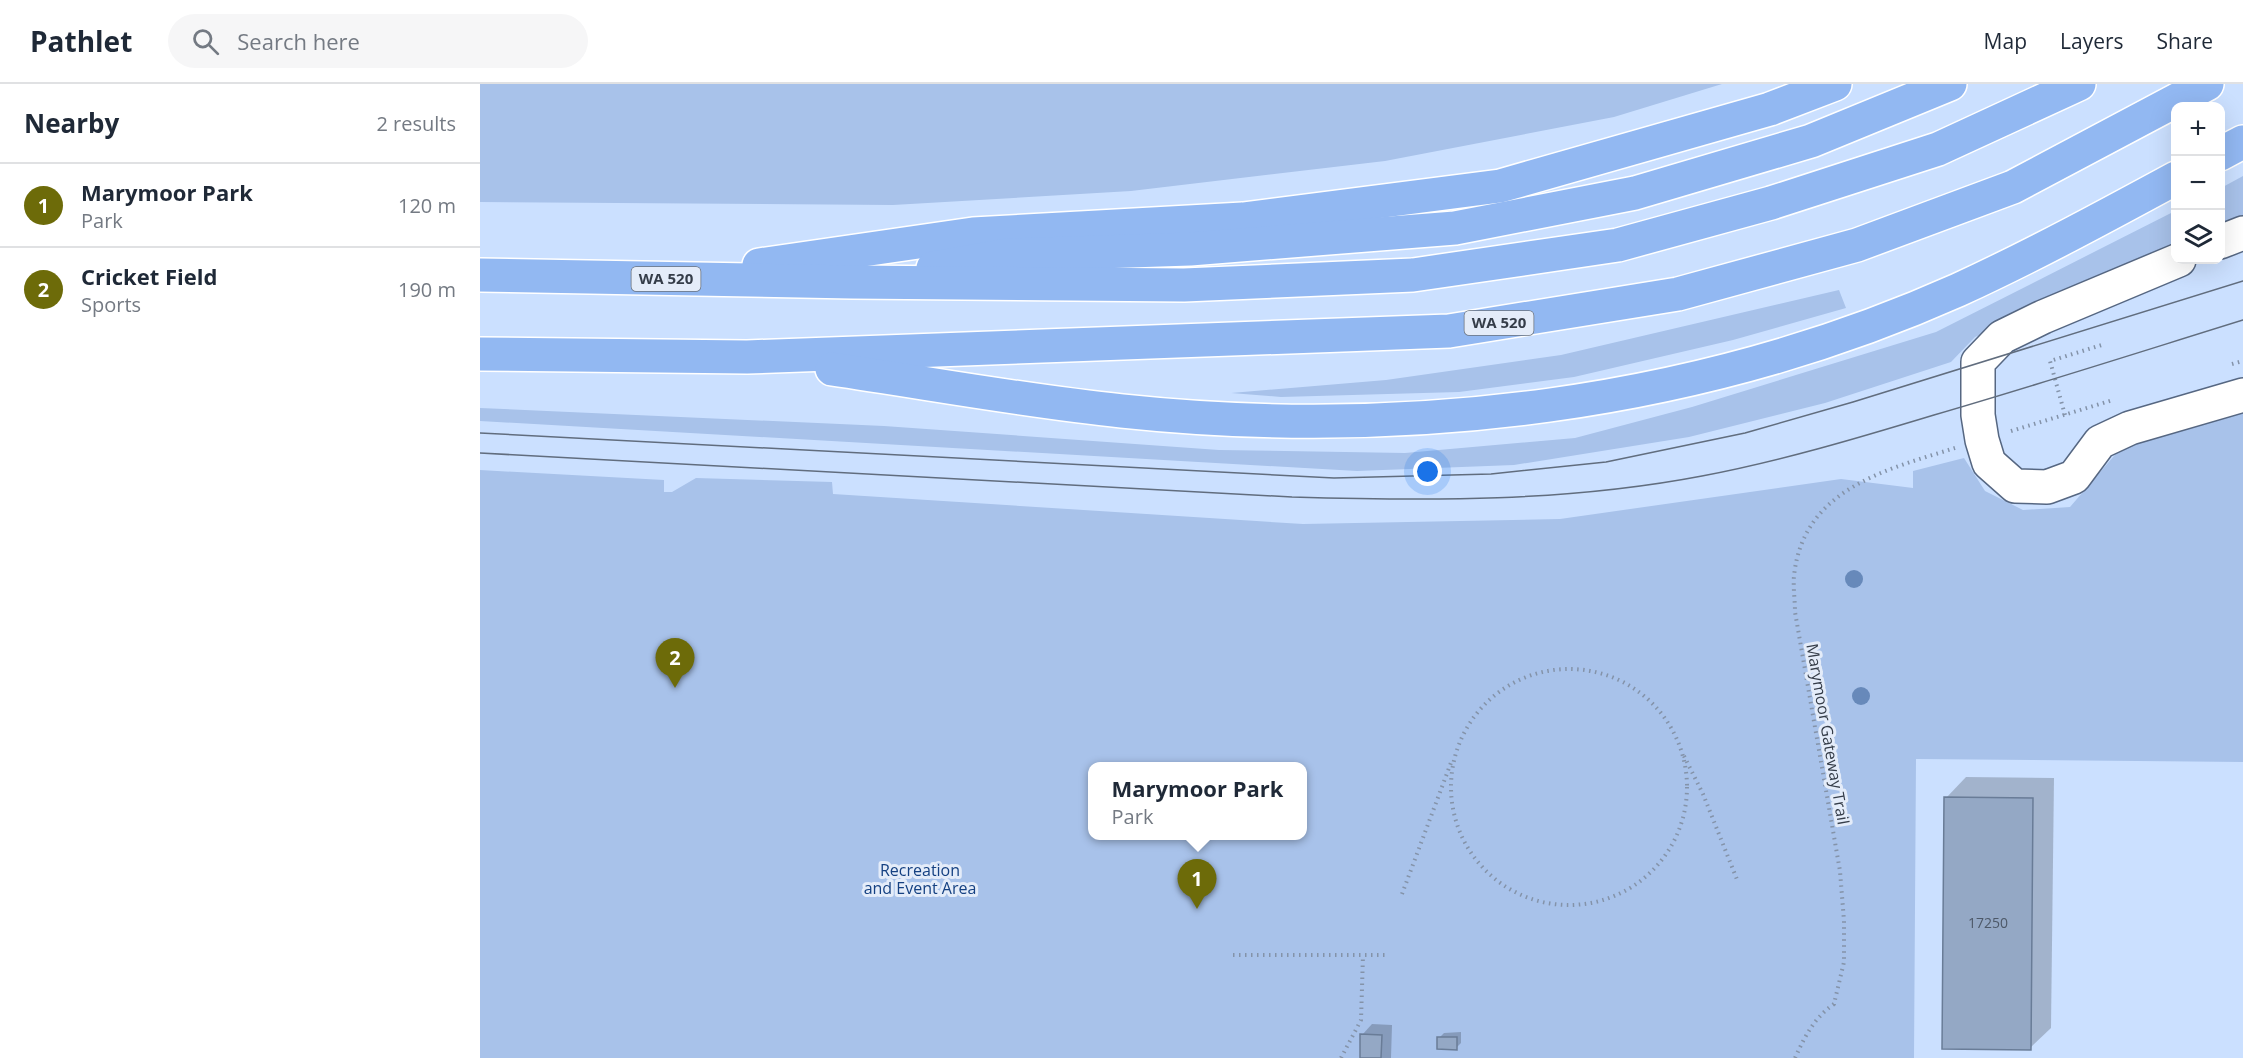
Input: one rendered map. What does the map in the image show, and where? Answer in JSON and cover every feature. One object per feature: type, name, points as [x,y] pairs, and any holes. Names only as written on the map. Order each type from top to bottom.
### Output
[{"type":"highway","points":[[662,279],[973,234],[1243,219],[1500,186],[1770,109],[1835,84]]},
{"type":"highway","points":[[852,282],[1007,255],[1190,249],[1455,228],[1646,190],[1811,141],[1950,84]]},
{"type":"highway","name":"WA 520","points":[[480,275],[1184,285],[1413,275],[1618,245],[1771,203],[1938,149],[2079,84]]},
{"type":"highway","name":"WA 520","points":[[480,354],[747,357],[1449,331],[1678,294],[1857,245],[2013,188],[2207,84]]},
{"type":"highway","points":[[2225,151],[2243,142]]},
{"type":"highway","points":[[747,357],[1122,411],[1190,416],[1350,421],[1435,418],[1510,410],[1584,400],[1682,380],[1758,361],[1831,338],[1957,290],[2082,229],[2171,180]]},
{"type":"lane","points":[[2225,240],[2243,232]]},
{"type":"lane","points":[[2171,263],[2043,317],[2002,337],[1978,362],[1977,416],[1989,463],[2015,486],[2047,487],[2074,477],[2100,442],[2130,428],[2243,395]]},
{"type":"path","points":[[2065,415],[2050,361],[2105,344]]},
{"type":"path","points":[[2221,368],[2243,361]]},
{"type":"path","name":"Marymoor Gateway Trail","points":[[1795,1058],[1806,1033],[1821,1013],[1834,1004],[1844,962],[1844,921],[1840,871],[1795,612],[1794,575],[1803,541],[1817,515],[1836,496],[1873,475],[2120,398]]},
{"type":"path","points":[[1402,894],[1419,854],[1445,776],[1478,713],[1502,691],[1536,675],[1568,670],[1606,676],[1640,694],[1667,722],[1703,794],[1738,882]]},
{"type":"path","points":[[1459,746],[1452,771],[1451,797],[1460,831],[1470,852],[1485,870],[1513,891],[1535,900],[1570,905],[1605,899],[1626,890],[1645,877],[1668,850],[1683,818],[1687,795],[1685,769],[1679,745]]},
{"type":"path","points":[[1233,955],[1386,955]]},
{"type":"path","points":[[1341,1058],[1361,1020],[1363,955]]},
{"type":"green space","points":[[480,84],[1722,84],[1614,117],[1385,161],[1131,191],[893,205],[480,202]]},
{"type":"green space","points":[[2243,176],[2243,221],[2225,228],[2225,210],[2225,186]]},
{"type":"green space","points":[[2171,213],[2171,252],[1975,337],[1951,362],[1825,403],[1689,437],[1514,465],[1357,471],[480,421],[480,408],[884,426],[1219,450],[1405,453],[1575,438],[1692,407],[1936,332]]},
{"type":"green space","points":[[1839,290],[1846,308],[1733,340],[1574,377],[1459,392],[1281,397],[1231,393],[1386,380],[1561,355]]},
{"type":"green space","name":"Recreation and Event Area","points":[[2243,409],[2243,762],[1916,759],[1914,1058],[480,1058],[480,470],[664,480],[664,492],[672,492],[696,478],[832,482],[833,494],[1303,524],[1560,519],[1841,479],[1913,488],[1913,471],[1964,458],[1985,491],[2023,510],[2070,507],[2126,442]]},
{"type":"building","points":[[1944,797],[2033,798],[2031,1050],[1942,1049]]},
{"type":"building","points":[[1360,1034],[1382,1035],[1381,1058],[1360,1058]]},
{"type":"building","points":[[1437,1037],[1457,1037],[1457,1050],[1437,1049]]},
{"type":"tram line","points":[[480,433],[1334,478],[1491,474],[1606,462],[1745,433],[1853,402],[2243,281]]},
{"type":"tram line","points":[[480,453],[1292,497],[1447,499],[1549,495],[1651,485],[1732,470],[1790,456],[1973,404],[2243,320]]},
{"type":"place","name":"Cricket Field","points":[[675,688]]},
{"type":"place","name":"Marymoor Park","points":[[1197,909]]}]
